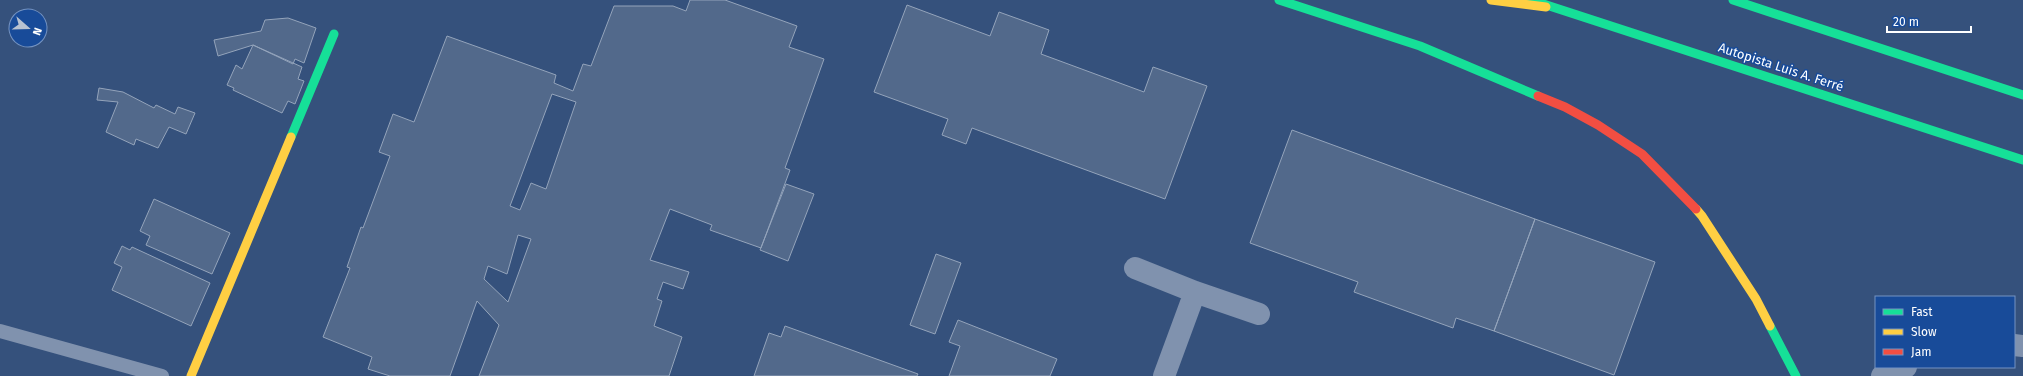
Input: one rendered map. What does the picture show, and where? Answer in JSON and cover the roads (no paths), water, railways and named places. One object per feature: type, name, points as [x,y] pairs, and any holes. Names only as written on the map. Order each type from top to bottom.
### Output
[{"type":"main road","points":[[1280,0],[1420,46],[1564,107],[1598,125],[1642,154],[1702,216],[1756,299],[1796,376]]},
{"type":"main road","points":[[1491,0],[1558,9]]},
{"type":"main road","name":"Autopista Luis A. Ferré","points":[[1531,0],[2023,160]]},
{"type":"main road","points":[[1733,0],[2023,95]]},
{"type":"main road","points":[[191,376],[334,34]]},
{"type":"street","points":[[1135,268],[1195,292],[1259,314]]},
{"type":"street","points":[[1164,376],[1195,292]]},
{"type":"street","points":[[1882,376],[1903,368]]},
{"type":"lane","points":[[0,331],[162,376]]}]
